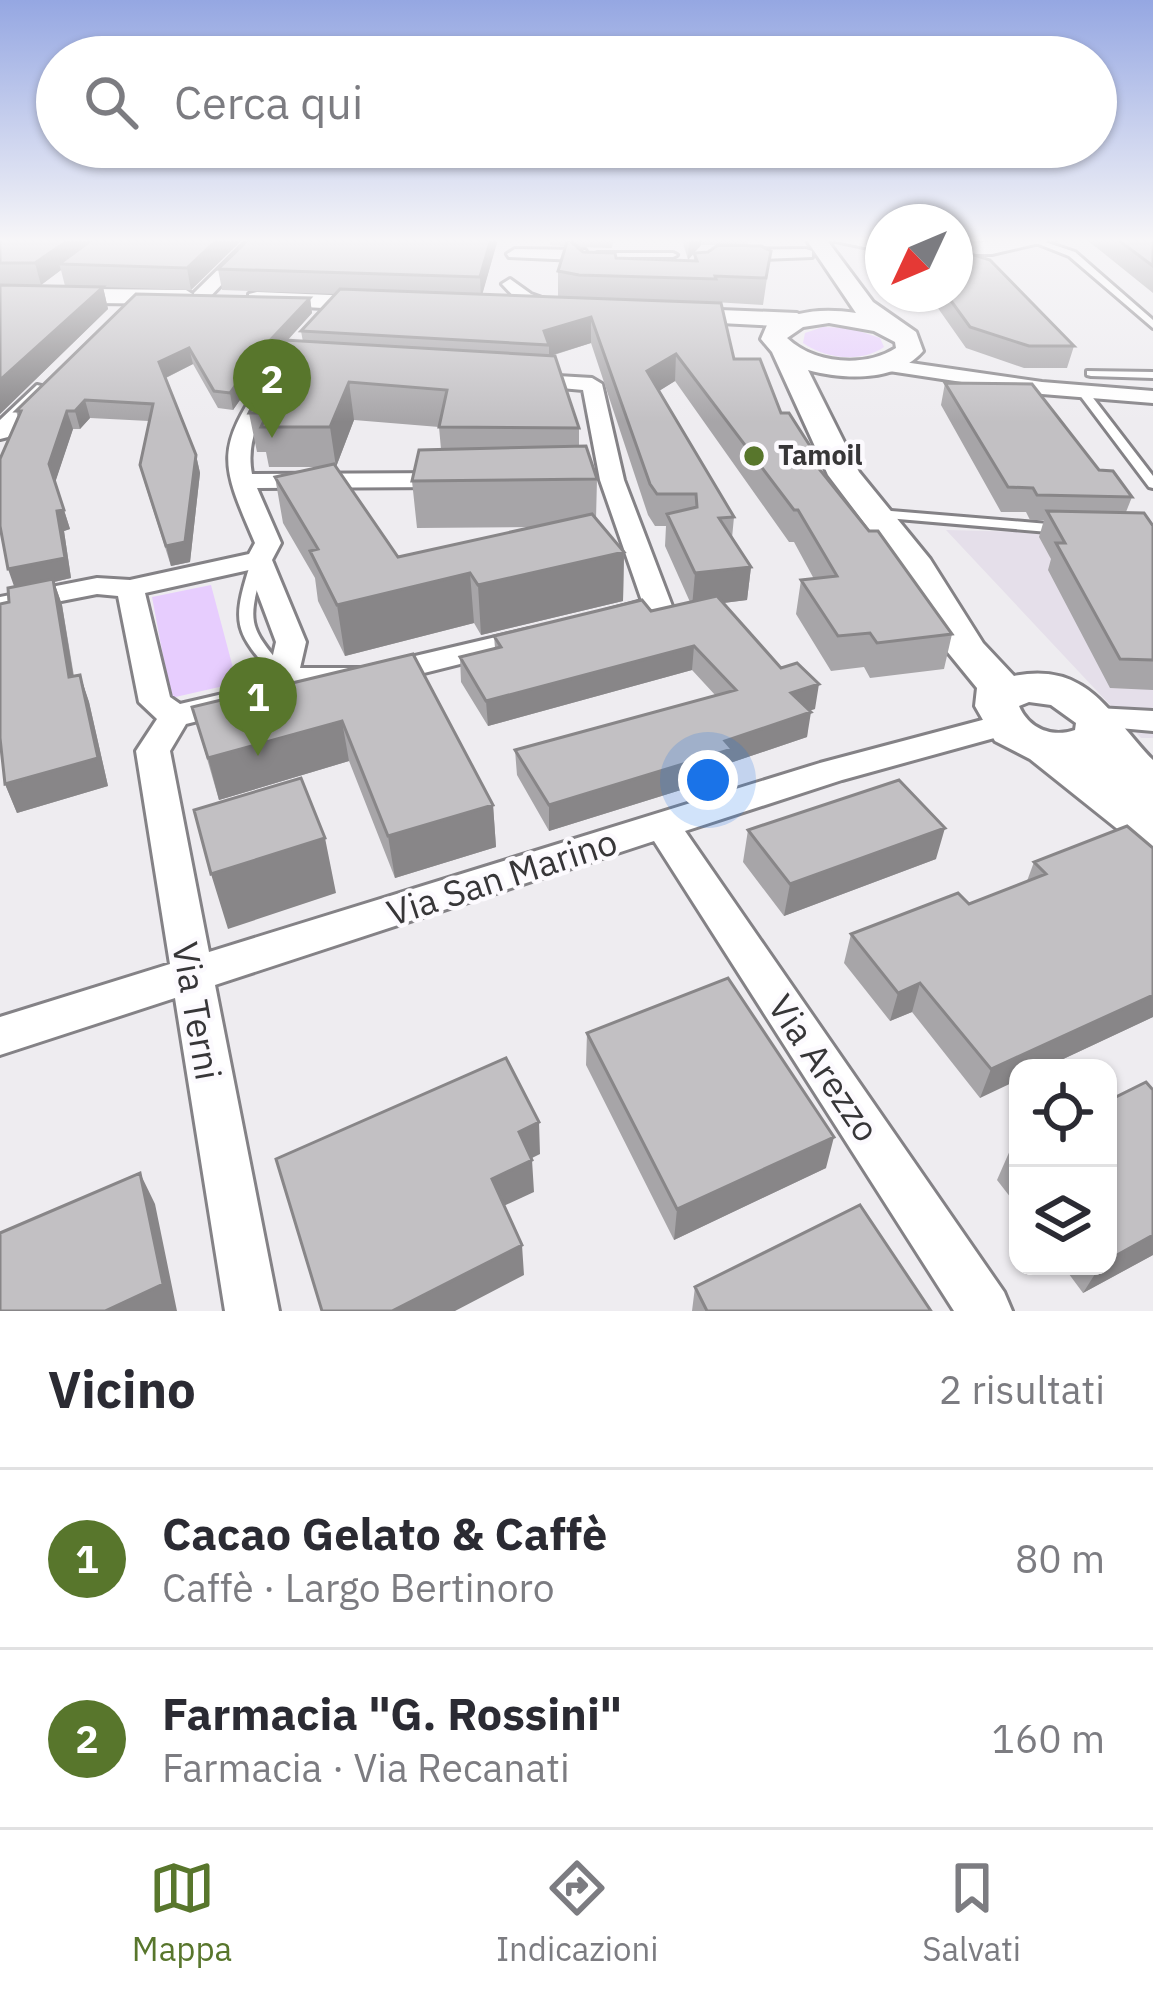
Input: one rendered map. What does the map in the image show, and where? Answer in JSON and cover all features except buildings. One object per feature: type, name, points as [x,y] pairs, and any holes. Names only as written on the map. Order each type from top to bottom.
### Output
[{"type":"main road","points":[[825,300],[806,318],[776,330],[844,475],[917,567],[968,650],[998,685],[1017,724],[1153,830]]},
{"type":"main road","points":[[859,300],[901,335],[907,355],[843,384],[841,421],[879,514]]},
{"type":"main road","points":[[806,318],[856,318],[901,335]]},
{"type":"main road","points":[[780,346],[824,364],[877,366]]},
{"type":"main road","points":[[917,567],[1051,689],[1086,706],[1153,789]]},
{"type":"main road","points":[[1017,724],[1021,688],[1051,689]]},
{"type":"main road","points":[[1017,724],[1074,749],[1086,746],[1098,726]]},
{"type":"street","points":[[117,317],[134,300]]},
{"type":"street","points":[[288,300],[400,305]]},
{"type":"street","points":[[504,300],[501,307],[584,311]]},
{"type":"street","points":[[532,300],[584,311]]},
{"type":"street","points":[[322,321],[338,302]]},
{"type":"street","points":[[647,314],[806,318]]},
{"type":"street","points":[[694,316],[780,346]]},
{"type":"street","points":[[901,335],[950,361],[1153,397]]},
{"type":"street","points":[[0,432],[67,366]]},
{"type":"street","points":[[283,677],[291,642],[259,560],[268,543],[240,481],[235,448],[248,415],[295,366]]},
{"type":"street","points":[[877,366],[1087,382]]},
{"type":"street","points":[[497,378],[592,384],[600,480],[658,606],[590,623]]},
{"type":"street","points":[[240,481],[470,480]]},
{"type":"street","points":[[0,605],[97,586],[130,588],[259,560]]},
{"type":"street","points":[[130,588],[155,702],[176,716],[250,698],[283,677],[364,678],[545,634]]},
{"type":"street","name":"Via Terni","points":[[176,716],[153,751],[252,1311]]},
{"type":"street","points":[[1098,726],[1153,721]]},
{"type":"street","name":"Via San Marino","points":[[0,1036],[832,771],[1017,724]]},
{"type":"street","name":"Via Arezzo","points":[[662,825],[985,1311]]},
{"type":"lane","points":[[1125,300],[1153,325]]},
{"type":"lane","points":[[1153,375],[1087,382],[1153,484]]},
{"type":"lane","points":[[879,514],[1070,529]]},
{"type":"shaded area","points":[[823,327],[850,328],[880,338],[884,347],[844,357],[803,343],[805,333]]},
{"type":"shaded area","points":[[946,530],[1153,535],[1153,738],[1141,738]]},
{"type":"shaded area","points":[[211,585],[237,683],[171,698],[152,597]]},
{"type":"place","name":"Farmacia \"G. Rossini\"","points":[[272,438]]},
{"type":"place","name":"Tamoil","points":[[754,456]]},
{"type":"place","name":"Cacao Gelato & Caffè","points":[[258,756]]}]
